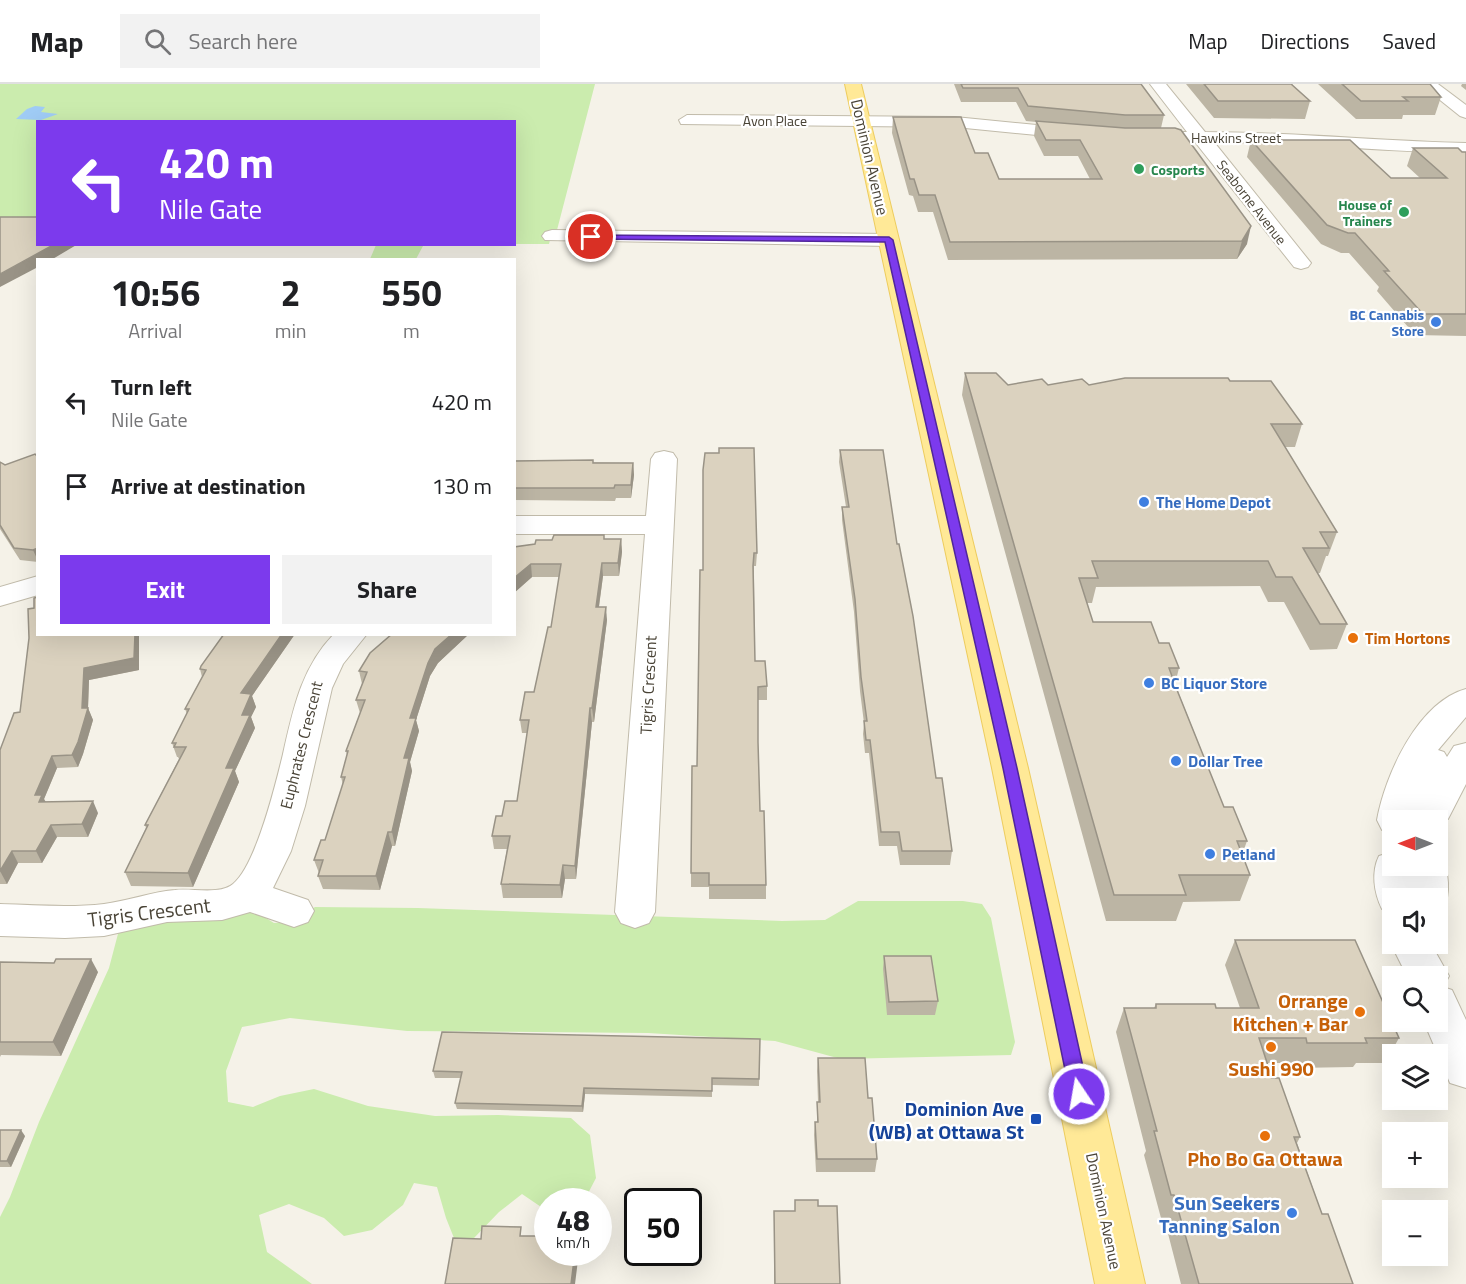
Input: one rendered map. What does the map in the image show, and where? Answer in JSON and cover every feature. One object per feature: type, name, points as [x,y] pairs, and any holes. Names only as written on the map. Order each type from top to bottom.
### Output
[{"type":"main road","name":"Dominion Avenue","points":[[853,84],[1010,768],[1120,1284]]},
{"type":"street","name":"Seaborne Avenue","points":[[1158,84],[1301,263]]},
{"type":"street","points":[[1428,84],[1466,113]]},
{"type":"street","name":"Avon Place","points":[[687,120],[862,121]]},
{"type":"street","points":[[862,121],[972,123],[1092,135]]},
{"type":"street","name":"Hawkins Street","points":[[1122,137],[1275,137],[1398,147],[1466,148]]},
{"type":"street","points":[[552,236],[889,240]]},
{"type":"street","name":"Tigris Crescent","points":[[635,912],[664,459]]},
{"type":"street","points":[[516,525],[658,525]]},
{"type":"street","points":[[0,597],[36,586]]},
{"type":"street","name":"Euphrates Crescent","points":[[247,895],[262,874],[294,786],[311,698],[317,679],[328,660],[350,636]]},
{"type":"street","points":[[1397,810],[1403,785],[1413,761],[1440,724],[1466,700]]},
{"type":"street","points":[[1435,810],[1439,798],[1463,759],[1450,740],[1466,718]]},
{"type":"street","points":[[1420,810],[1432,772],[1432,760],[1424,747]]},
{"type":"street","points":[[247,895],[294,911]]},
{"type":"street","name":"Tigris Crescent","points":[[0,920],[106,919],[175,905],[227,903],[247,895]]},
{"type":"street","points":[[1448,1022],[1466,1069]]},
{"type":"green space","points":[[0,84],[595,84],[557,230],[552,232],[549,244],[516,244],[516,120],[36,120],[36,222],[0,222]]},
{"type":"green space","points":[[375,246],[423,246],[417,258],[370,258]]},
{"type":"green space","points":[[858,901],[963,901],[982,904],[991,918],[1015,1042],[1011,1055],[841,1059],[775,1041],[648,1033],[407,1031],[290,1018],[242,1027],[226,1071],[228,1102],[253,1107],[280,1096],[314,1089],[368,1106],[435,1116],[498,1115],[571,1118],[590,1135],[596,1178],[591,1188],[534,1188],[534,1202],[522,1194],[499,1212],[474,1238],[454,1238],[437,1187],[414,1183],[403,1205],[372,1230],[344,1236],[324,1218],[289,1204],[259,1215],[267,1252],[312,1284],[0,1284],[0,1217],[39,1122],[109,968],[119,930],[248,907],[274,923],[291,922],[315,907],[418,908],[782,921],[825,920]]},
{"type":"water","points":[[35,106],[45,107],[41,112],[58,114],[41,120],[16,119],[27,109]]},
{"type":"building","points":[[961,84],[1141,84],[1164,115],[1125,115],[1028,106],[1018,88],[963,88]]},
{"type":"building","points":[[1204,84],[1291,84],[1310,101],[1218,101]]},
{"type":"building","points":[[1342,84],[1430,84],[1441,97],[1403,97],[1408,101],[1361,101]]},
{"type":"building","points":[[893,117],[961,117],[975,153],[988,153],[999,179],[1102,179],[1080,140],[1046,140],[1036,121],[1125,128],[1175,128],[1181,130],[1251,226],[1242,241],[950,242],[935,195],[919,195],[914,179],[910,179]]},
{"type":"building","points":[[1251,140],[1350,140],[1391,178],[1447,178],[1413,148],[1458,148],[1466,152],[1466,314],[1423,314],[1384,271],[1389,271],[1355,233],[1348,233],[1327,225]]},
{"type":"building","points":[[0,217],[36,217],[36,246],[51,246],[0,274]]},
{"type":"building","points":[[965,373],[996,373],[1008,385],[1042,379],[1048,385],[1082,379],[1089,385],[1125,378],[1228,378],[1230,381],[1271,381],[1302,424],[1271,424],[1337,532],[1320,532],[1329,548],[1303,548],[1347,624],[1320,624],[1292,577],[1276,577],[1268,561],[1092,561],[1098,578],[1079,578],[1093,622],[1151,622],[1159,643],[1169,643],[1179,668],[1169,668],[1177,690],[1224,807],[1233,807],[1247,841],[1237,841],[1250,875],[1179,875],[1186,895],[1114,895]]},
{"type":"building","points":[[719,448],[754,448],[757,553],[754,553],[753,566],[755,661],[765,661],[767,686],[758,687],[760,811],[764,811],[766,885],[709,885],[709,873],[691,873],[692,766],[697,766],[700,570],[703,570],[703,470],[705,453],[719,453]]},
{"type":"building","points":[[840,450],[883,450],[897,544],[899,544],[913,616],[936,778],[942,778],[952,851],[902,851],[899,832],[881,832],[870,740],[866,740],[864,721],[867,721],[855,599],[842,507],[849,507]]},
{"type":"building","points":[[36,455],[36,549],[33,550],[14,548],[0,525],[0,462],[5,465]]},
{"type":"building","points":[[593,460],[593,463],[633,463],[631,485],[615,485],[614,488],[516,488],[516,461]]},
{"type":"building","points":[[554,535],[604,535],[604,539],[621,539],[618,563],[602,563],[596,607],[606,607],[592,708],[590,708],[575,866],[563,865],[560,885],[501,884],[510,836],[492,836],[496,816],[502,816],[505,801],[517,801],[529,720],[520,720],[525,692],[534,692],[548,627],[551,627],[561,564],[531,564],[516,576],[516,547],[535,544],[536,540],[552,540]]},
{"type":"building","points":[[34,598],[36,598],[36,636],[135,636],[134,658],[84,668],[82,708],[88,708],[78,742],[72,755],[52,756],[35,795],[42,795],[39,802],[93,801],[82,824],[51,825],[36,851],[12,851],[0,871],[0,750],[14,713],[20,712],[29,638],[28,609],[34,608]]},
{"type":"building","points":[[223,636],[281,636],[241,693],[251,694],[242,715],[250,715],[226,768],[234,768],[188,873],[125,872],[148,825],[145,825],[186,747],[174,747],[176,743],[172,743],[189,709],[185,709],[206,670],[200,669]]},
{"type":"building","points":[[390,636],[450,636],[435,649],[428,663],[410,718],[416,718],[404,758],[409,758],[392,832],[388,832],[376,876],[318,876],[323,860],[314,860],[321,840],[325,840],[345,777],[341,777],[348,751],[346,751],[365,700],[356,700],[367,672],[359,671],[370,653]]},
{"type":"building","points":[[1235,940],[1355,940],[1382,1000],[1382,1032],[1396,1032],[1399,1038],[1365,1038],[1367,1043],[1307,1043],[1306,1038],[1259,1038],[1272,1078],[1279,1078],[1300,1137],[1294,1137],[1322,1214],[1328,1214],[1353,1284],[1199,1284],[1174,1195],[1171,1195],[1154,1131],[1157,1131],[1124,1008],[1156,1008],[1156,1004],[1215,1004],[1216,1008],[1259,1008]]},
{"type":"building","points":[[884,956],[931,956],[938,1001],[889,1002]]},
{"type":"building","points":[[56,959],[91,959],[53,1042],[0,1042],[0,962],[54,963]]},
{"type":"building","points":[[442,1032],[760,1039],[759,1079],[712,1078],[712,1091],[584,1088],[582,1106],[455,1103],[462,1072],[433,1071]]},
{"type":"building","points":[[818,1058],[865,1058],[868,1098],[872,1098],[877,1159],[817,1159],[815,1122],[818,1122],[817,1102],[820,1102]]},
{"type":"building","points":[[0,1130],[21,1130],[7,1161],[0,1161]]},
{"type":"building","points":[[795,1200],[818,1200],[818,1206],[837,1206],[840,1284],[775,1284],[774,1211],[795,1211]]},
{"type":"building","points":[[482,1226],[521,1227],[520,1236],[534,1236],[534,1266],[573,1266],[571,1284],[445,1284],[453,1238],[481,1239]]},
{"type":"place","name":"Cosports","points":[[1139,169]]},
{"type":"place","name":"House of Trainers","points":[[1404,212]]},
{"type":"place","name":"BC Cannabis Store","points":[[1436,322]]},
{"type":"place","name":"The Home Depot","points":[[1144,502]]},
{"type":"place","name":"Tim Hortons","points":[[1353,638]]},
{"type":"place","name":"BC Liquor Store","points":[[1149,683]]},
{"type":"place","name":"Dollar Tree","points":[[1176,761]]},
{"type":"place","name":"Petland","points":[[1210,854]]},
{"type":"place","name":"Orrange Kitchen + Bar","points":[[1360,1012]]},
{"type":"place","name":"Sushi 990","points":[[1271,1047]]},
{"type":"place","name":"Dominion Ave (WB) at Ottawa St","points":[[1036,1119]]},
{"type":"place","name":"Pho Bo Ga Ottawa","points":[[1265,1136]]},
{"type":"place","name":"Sun Seekers Tanning Salon","points":[[1292,1213]]},
{"type":"route","points":[[591,237],[889,240],[1010,768],[1079,1094]]}]
